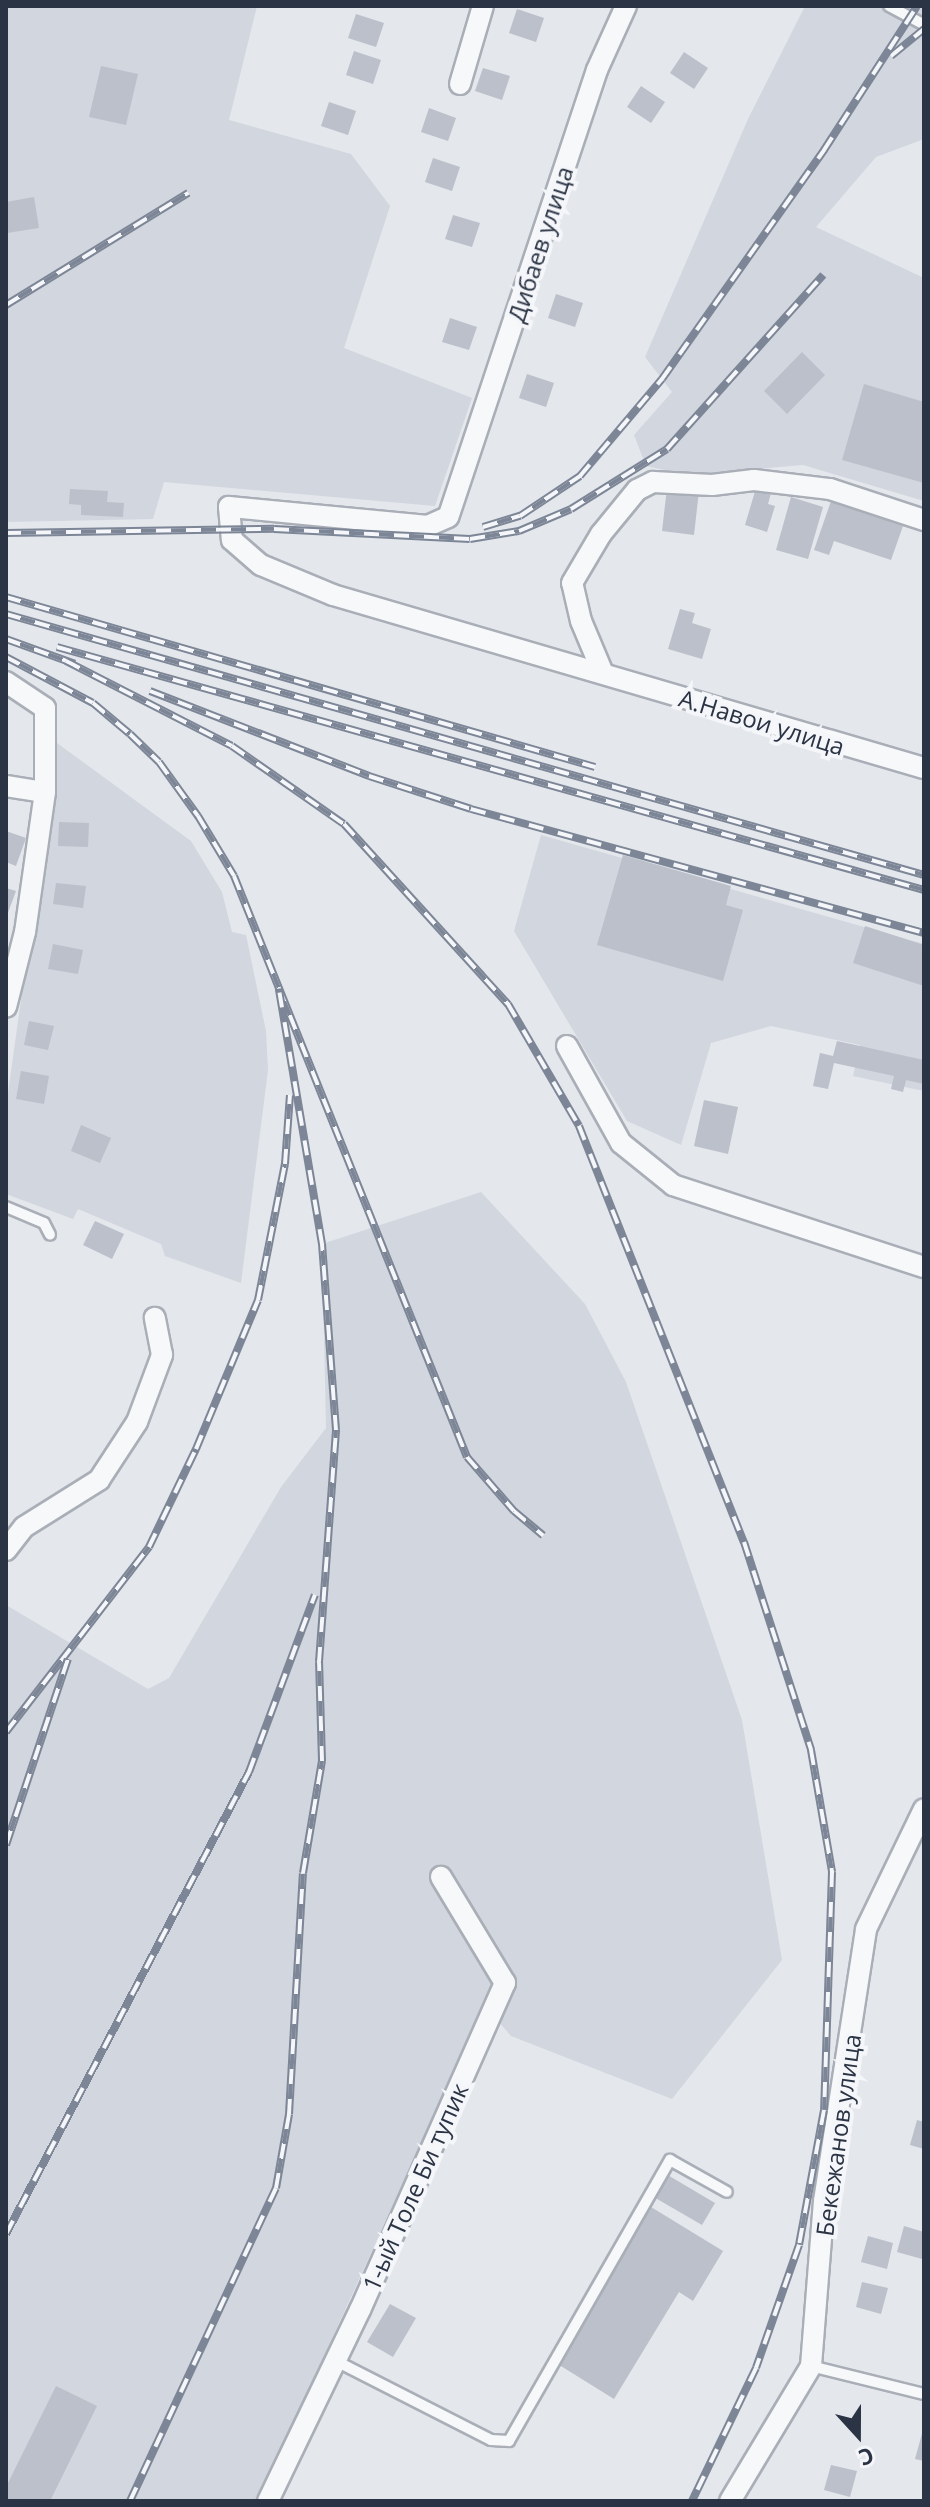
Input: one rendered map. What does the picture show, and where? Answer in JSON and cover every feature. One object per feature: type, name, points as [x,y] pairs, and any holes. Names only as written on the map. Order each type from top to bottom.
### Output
[{"type":"street","points":[[460,84],[483,6]]},
{"type":"street","name":"Дибаев улица","points":[[602,671],[333,595],[261,565],[232,540],[229,507],[428,526],[448,517],[462,485],[597,70],[626,6]]},
{"type":"street","points":[[602,671],[581,621],[572,583],[624,503],[653,482],[712,485],[754,480],[830,489],[924,520]]},
{"type":"street","name":"А.Навои улица","points":[[602,671],[725,713],[924,768]]},
{"type":"street","points":[[6,682],[45,708],[45,792],[25,932],[6,1007]]},
{"type":"street","points":[[6,786],[45,792]]},
{"type":"street","points":[[567,1046],[621,1143],[673,1185],[924,1267]]},
{"type":"street","points":[[6,1550],[24,1527],[99,1480],[137,1422],[162,1355],[155,1318]]},
{"type":"street","name":"Бекежанов улица","points":[[730,2501],[811,2366],[824,2201],[866,1929],[924,1809]]},
{"type":"street","name":"1-ый Толе Би тупик","points":[[268,2501],[336,2361],[505,1983],[441,1877]]},
{"type":"lane","points":[[889,6],[924,25]]},
{"type":"lane","points":[[6,1207],[44,1223],[50,1235]]},
{"type":"lane","points":[[336,2361],[491,2440],[509,2441],[670,2160],[727,2192]]},
{"type":"lane","points":[[811,2366],[924,2394]]},
{"type":"shaded area","points":[[6,6],[257,6],[229,120],[351,154],[390,206],[344,348],[472,398],[435,506],[164,482],[153,519],[6,522]]},
{"type":"shaded area","points":[[805,6],[924,6],[924,139],[876,157],[816,227],[924,278],[924,501],[803,465],[688,475],[646,466],[634,435],[672,392],[645,357],[748,119]]},
{"type":"shaded area","points":[[57,743],[191,841],[222,892],[232,932],[246,935],[266,1031],[268,1070],[241,1283],[165,1256],[161,1244],[78,1209],[73,1219],[6,1194],[6,1107]]},
{"type":"shaded area","points":[[541,835],[924,944],[924,1091],[853,1076],[860,1045],[771,1026],[711,1043],[681,1145],[627,1121],[514,931]]},
{"type":"shaded area","points":[[481,1192],[585,1304],[626,1382],[742,1720],[782,1960],[672,2099],[511,2036],[498,2021],[479,2016],[258,2501],[6,2501],[6,1605],[148,1689],[169,1678],[281,1487],[326,1428],[322,1244]]},
{"type":"building","points":[[517,9],[544,18],[536,42],[509,33]]},
{"type":"building","points":[[356,14],[384,23],[376,47],[348,38]]},
{"type":"building","points":[[354,51],[381,60],[373,84],[346,75]]},
{"type":"building","points":[[684,52],[708,68],[694,89],[670,73]]},
{"type":"building","points":[[101,66],[138,74],[126,125],[89,117]]},
{"type":"building","points":[[483,68],[510,76],[502,100],[475,91]]},
{"type":"building","points":[[641,86],[665,102],[651,123],[627,107]]},
{"type":"building","points":[[329,102],[356,111],[348,135],[321,126]]},
{"type":"building","points":[[429,108],[456,118],[448,141],[421,132]]},
{"type":"building","points":[[433,158],[460,167],[452,191],[425,182]]},
{"type":"building","points":[[34,197],[39,228],[7,233],[6,202]]},
{"type":"building","points":[[453,215],[480,223],[472,247],[445,239]]},
{"type":"building","points":[[556,294],[583,303],[575,327],[548,318]]},
{"type":"building","points":[[450,318],[477,327],[469,350],[442,342]]},
{"type":"building","points":[[802,352],[825,375],[787,414],[764,391]]},
{"type":"building","points":[[527,374],[554,383],[546,407],[519,398]]},
{"type":"building","points":[[864,384],[924,402],[924,483],[842,460]]},
{"type":"building","points":[[667,488],[699,491],[694,535],[662,531]]},
{"type":"building","points":[[756,488],[771,493],[768,504],[775,506],[767,532],[745,525]]},
{"type":"building","points":[[70,489],[108,491],[107,502],[124,503],[123,517],[81,515],[81,505],[69,504]]},
{"type":"building","points":[[791,497],[823,507],[808,559],[776,550]]},
{"type":"building","points":[[831,501],[903,526],[891,560],[834,541],[829,555],[814,550]]},
{"type":"building","points":[[680,609],[695,613],[692,623],[711,629],[702,659],[668,649]]},
{"type":"building","points":[[59,822],[89,823],[88,847],[58,846]]},
{"type":"building","points":[[6,831],[26,838],[16,866],[6,862]]},
{"type":"building","points":[[623,855],[731,886],[726,905],[743,910],[723,981],[597,945]]},
{"type":"building","points":[[56,883],[86,886],[83,908],[53,904]]},
{"type":"building","points":[[6,888],[16,891],[6,918]]},
{"type":"building","points":[[865,926],[924,945],[924,986],[853,963]]},
{"type":"building","points":[[53,944],[83,950],[78,974],[48,969]]},
{"type":"building","points":[[29,1021],[54,1026],[48,1050],[24,1045]]},
{"type":"building","points":[[837,1041],[924,1060],[924,1084],[906,1080],[903,1092],[891,1089],[894,1076],[834,1063],[828,1089],[813,1086],[820,1053],[833,1056]]},
{"type":"building","points":[[21,1071],[49,1076],[44,1104],[16,1099]]},
{"type":"building","points":[[704,1100],[738,1107],[728,1154],[694,1146]]},
{"type":"building","points":[[81,1125],[111,1138],[100,1163],[71,1151]]},
{"type":"building","points":[[95,1221],[124,1234],[112,1259],[83,1245]]},
{"type":"building","points":[[917,2120],[924,2122],[924,2149],[910,2145]]},
{"type":"building","points":[[666,2174],[715,2203],[702,2225],[652,2196]]},
{"type":"building","points":[[651,2207],[723,2251],[693,2301],[679,2292],[614,2399],[556,2363]]},
{"type":"building","points":[[904,2226],[924,2232],[922,2259],[897,2252]]},
{"type":"building","points":[[868,2236],[893,2243],[887,2269],[861,2262]]},
{"type":"building","points":[[862,2282],[888,2288],[881,2314],[856,2307]]},
{"type":"building","points":[[390,2304],[416,2318],[393,2357],[367,2342]]},
{"type":"building","points":[[56,2386],[97,2406],[50,2501],[6,2501],[6,2487]]},
{"type":"building","points":[[924,2430],[924,2461],[915,2459]]},
{"type":"building","points":[[831,2465],[857,2471],[850,2497],[824,2490]]},
{"type":"railway","points":[[483,527],[520,516],[580,476],[662,379],[824,150],[917,6]]},
{"type":"railway","points":[[891,56],[924,29]]},
{"type":"railway","points":[[6,305],[188,193]]},
{"type":"railway","points":[[6,533],[274,529],[470,539],[519,531],[571,509],[667,449],[823,275]]},
{"type":"railway","points":[[6,597],[595,767]]},
{"type":"railway","points":[[6,614],[924,875]]},
{"type":"railway","points":[[6,639],[75,664]]},
{"type":"railway","points":[[57,647],[924,890]]},
{"type":"railway","points":[[6,657],[93,703],[159,762],[198,816],[234,876],[467,1457],[514,1511],[543,1535]]},
{"type":"railway","points":[[66,661],[232,746],[344,824],[508,1004],[579,1126],[744,1542],[811,1750],[832,1872],[824,2110],[799,2245],[756,2368],[692,2501]]},
{"type":"railway","points":[[150,691],[369,776],[471,809],[924,933]]},
{"type":"railway","points":[[130,2501],[276,2188],[289,2114],[303,1873],[322,1761],[319,1662],[336,1430],[322,1244],[279,989]]},
{"type":"railway","points":[[6,1732],[149,1547],[196,1449],[258,1300],[285,1164],[290,1095]]},
{"type":"railway","points":[[6,2234],[249,1772],[315,1595]]},
{"type":"railway","points":[[6,1845],[68,1659]]}]
